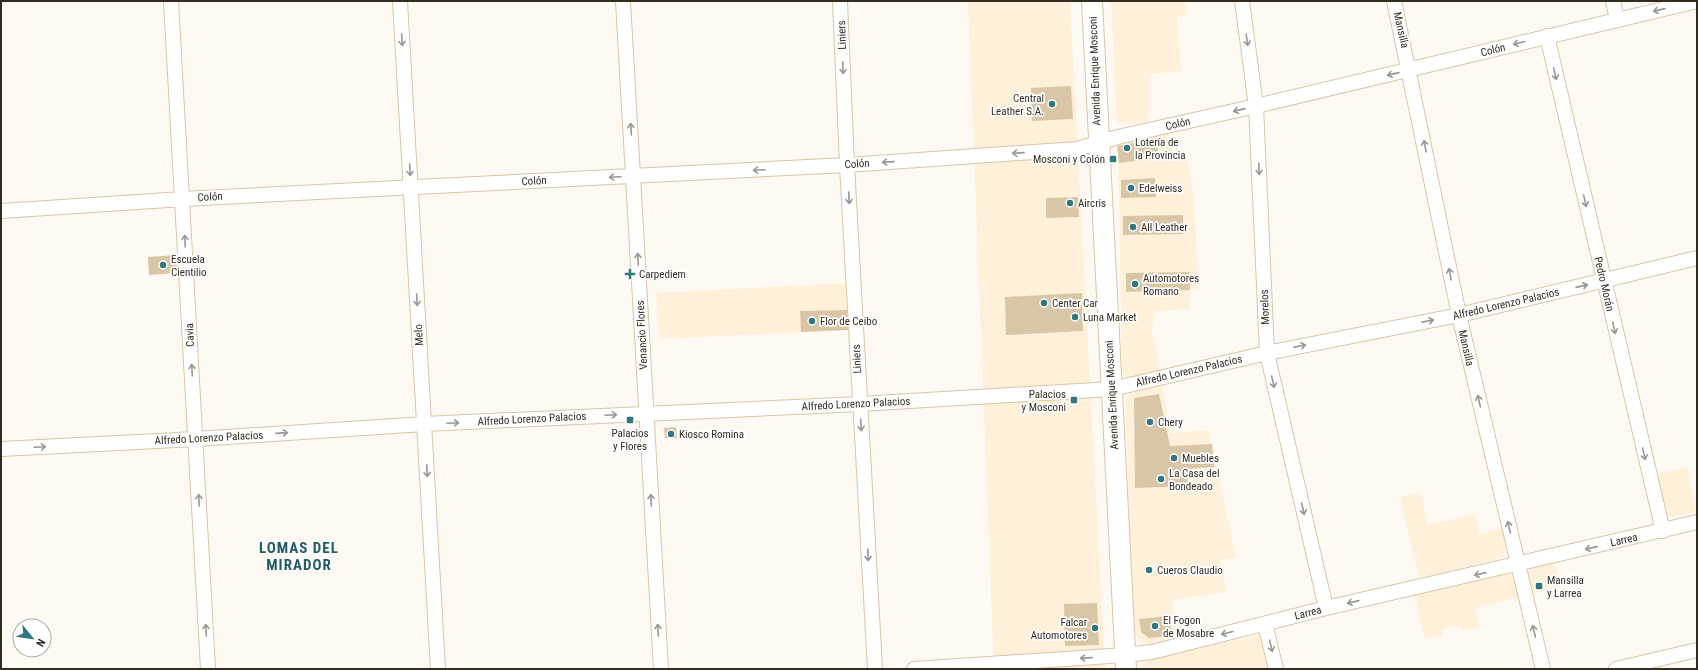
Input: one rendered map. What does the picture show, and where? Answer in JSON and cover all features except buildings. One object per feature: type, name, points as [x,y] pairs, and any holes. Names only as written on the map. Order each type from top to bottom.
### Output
[{"type":"main road","name":"Avenida Enrique Mosconi","points":[[1092,1],[1125,662]]},
{"type":"street","name":"Cavia","points":[[171,1],[208,669]]},
{"type":"street","name":"Melo","points":[[400,1],[438,669]]},
{"type":"street","name":"Venancio Flores","points":[[623,1],[661,669]]},
{"type":"street","name":"Liniers","points":[[840,1],[847,165],[875,669]]},
{"type":"street","name":"Morelos","points":[[1242,1],[1256,106],[1267,353],[1326,608]]},
{"type":"street","name":"Mansilla","points":[[1394,1],[1459,315],[1543,669]]},
{"type":"street","points":[[1613,1],[1617,19]]},
{"type":"street","name":"Colón","points":[[1,211],[183,199],[847,165],[1077,149],[1126,136],[1697,1]]},
{"type":"street","name":"Pedro Morán","points":[[1547,36],[1603,281],[1663,531]]},
{"type":"street","name":"Alfredo Lorenzo Palacios","points":[[1,449],[196,439],[424,424],[860,404],[1112,389],[1267,353],[1459,315],[1697,258]]},
{"type":"street","name":"Larrea","points":[[914,669],[1125,662],[1152,652],[1326,608],[1518,565],[1697,522]]},
{"type":"street","points":[[1265,624],[1276,669]]},
{"type":"street","points":[[1616,669],[1697,650]]},
{"type":"shaded area","points":[[968,1],[1070,1],[1105,669],[994,669]]},
{"type":"shaded area","points":[[1111,1],[1185,1],[1187,15],[1177,16],[1181,71],[1150,74],[1150,112],[1147,112],[1149,121],[1125,124],[1117,122]]},
{"type":"shaded area","points":[[1168,132],[1173,153],[1185,150],[1194,197],[1198,289],[1190,290],[1190,309],[1155,311],[1152,330],[1160,370],[1133,380],[1127,379],[1122,372],[1118,147],[1120,144]]},
{"type":"shaded area","points":[[847,283],[849,330],[660,339],[656,293]]},
{"type":"shaded area","points":[[1162,384],[1171,433],[1209,430],[1236,558],[1220,560],[1227,592],[1172,600],[1177,638],[1147,644],[1139,641],[1134,630],[1125,399],[1129,394]]},
{"type":"shaded area","points":[[1687,467],[1696,512],[1675,517],[1667,515],[1665,513],[1655,474]]},
{"type":"shaded area","points":[[1420,492],[1428,525],[1475,514],[1480,534],[1502,528],[1506,544],[1504,554],[1496,560],[1419,578],[1400,497]]},
{"type":"shaded area","points":[[1554,561],[1560,587],[1531,594],[1526,575],[1527,572],[1533,566]]},
{"type":"shaded area","points":[[1507,573],[1512,576],[1514,580],[1518,597],[1475,608],[1479,627],[1462,630],[1460,625],[1442,630],[1443,635],[1425,639],[1414,594]]},
{"type":"shaded area","points":[[1261,635],[1272,669],[1140,669],[1142,664],[1149,660]]},
{"type":"place","name":"Central Leather S.A.","points":[[1052,104]]},
{"type":"place","name":"Lotería de la Provincia","points":[[1127,148]]},
{"type":"place","name":"Mosconi y Colón","points":[[1113,159]]},
{"type":"place","name":"Edelweiss","points":[[1131,188]]},
{"type":"place","name":"Aircris","points":[[1070,203]]},
{"type":"place","name":"All Leather","points":[[1133,227]]},
{"type":"place","name":"Escuela Cientilio","points":[[163,265]]},
{"type":"place","name":"Carpediem","points":[[630,274]]},
{"type":"place","name":"Automotores Romano","points":[[1135,284]]},
{"type":"place","name":"Center Car","points":[[1044,303]]},
{"type":"place","name":"Luna Market","points":[[1075,317]]},
{"type":"place","name":"Flor de Ceibo","points":[[812,321]]},
{"type":"place","name":"Palacios y Mosconi","points":[[1074,400]]},
{"type":"place","name":"Palacios y Flores","points":[[630,420]]},
{"type":"place","name":"Chery","points":[[1150,422]]},
{"type":"place","name":"Kiosco Romina","points":[[671,434]]},
{"type":"place","name":"Muebles","points":[[1174,458]]},
{"type":"place","name":"La Casa del Bondeado","points":[[1161,479]]},
{"type":"place","name":"Cueros Claudio","points":[[1149,570]]},
{"type":"place","name":"Mansilla y Larrea","points":[[1539,586]]},
{"type":"place","name":"El Fogon de Mosabre","points":[[1155,626]]},
{"type":"place","name":"Falcar Automotores","points":[[1095,628]]},
{"type":"district","name":"LOMAS DEL MIRADOR","points":[[299,556]]}]
